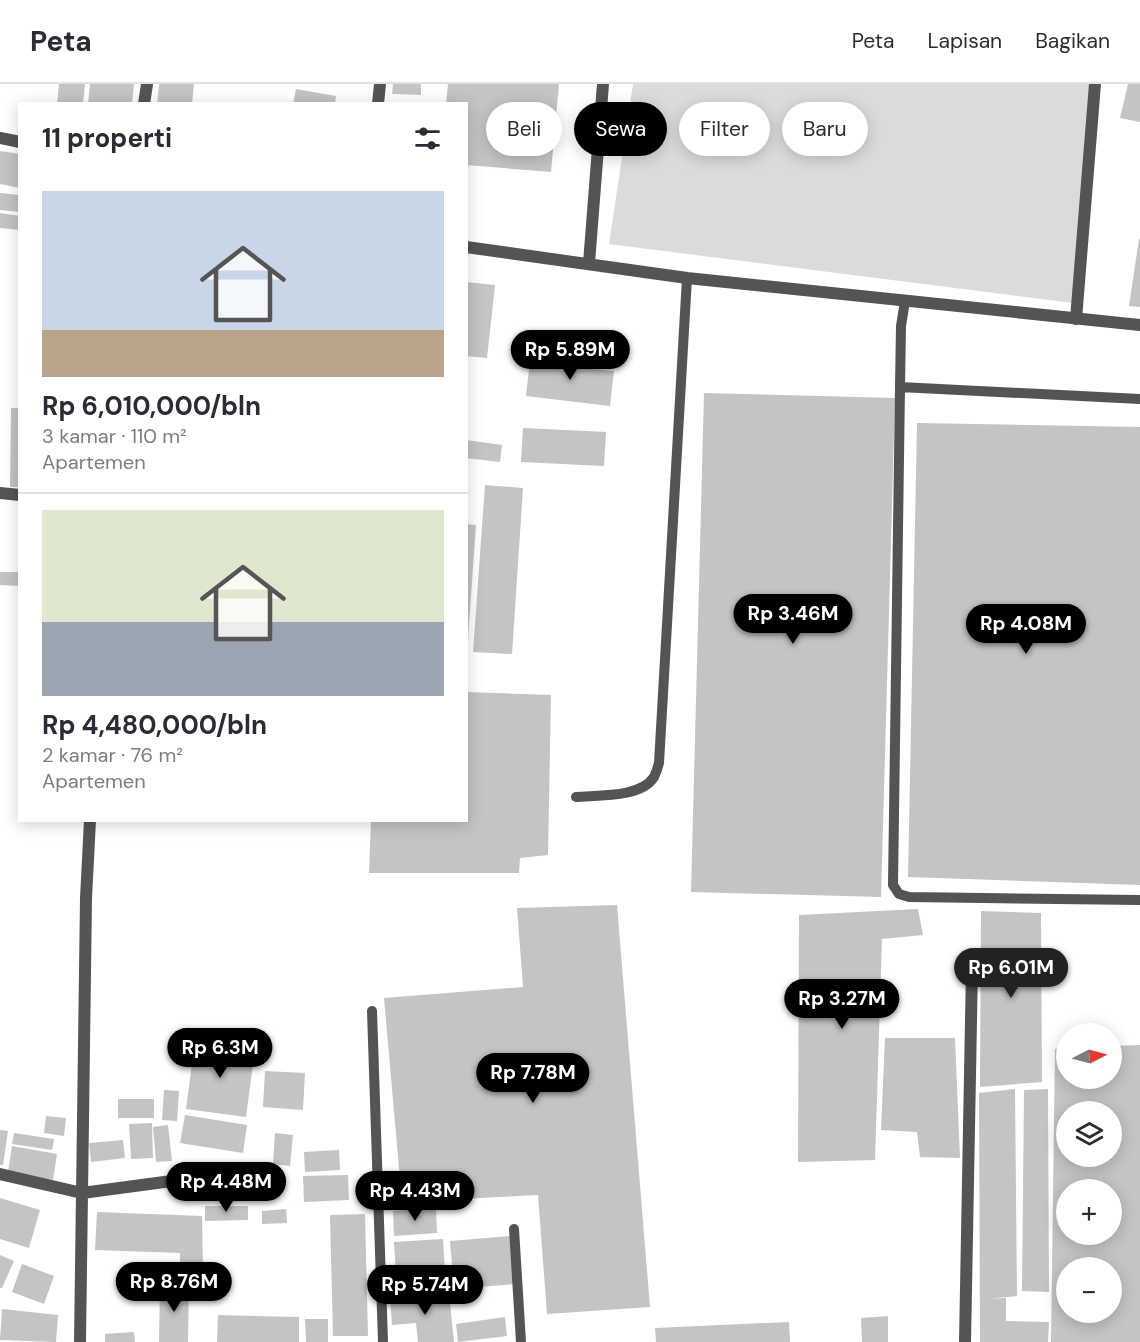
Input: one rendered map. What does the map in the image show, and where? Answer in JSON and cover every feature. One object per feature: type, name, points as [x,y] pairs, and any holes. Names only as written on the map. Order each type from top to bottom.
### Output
[{"type":"street","points":[[144,102],[147,84]]},
{"type":"street","points":[[378,102],[380,84]]},
{"type":"street","points":[[589,263],[603,84]]},
{"type":"street","points":[[1076,319],[1095,84]]},
{"type":"street","points":[[0,138],[18,142]]},
{"type":"street","points":[[468,247],[687,278],[1140,325]]},
{"type":"street","points":[[0,493],[18,495]]},
{"type":"street","points":[[80,1342],[86,898],[90,822]]},
{"type":"street","points":[[964,1342],[972,967]]},
{"type":"street","points":[[0,1174],[82,1193],[254,1170]]},
{"type":"lane","points":[[576,797],[618,794],[639,788],[653,778],[659,763],[687,278]]},
{"type":"lane","points":[[905,302],[901,326],[891,880],[899,894],[909,897],[1140,900]]},
{"type":"lane","points":[[900,387],[1140,399]]},
{"type":"lane","points":[[372,1011],[383,1342]]},
{"type":"lane","points":[[514,1229],[521,1342]]},
{"type":"shaded area","points":[[633,84],[1092,84],[1073,303],[609,244],[622,156],[667,156],[667,102],[630,102]]},
{"type":"building","points":[[59,84],[85,84],[83,102],[57,102]]},
{"type":"building","points":[[90,84],[134,84],[132,102],[88,102]]},
{"type":"building","points":[[159,84],[194,84],[192,102],[157,102]]},
{"type":"building","points":[[393,84],[421,84],[421,95],[392,94]]},
{"type":"building","points":[[448,84],[559,84],[557,102],[486,102],[486,156],[552,156],[551,172],[468,165],[468,102],[446,102]]},
{"type":"building","points":[[1128,84],[1140,84],[1140,122],[1120,118]]},
{"type":"building","points":[[296,89],[336,96],[335,102],[293,102]]},
{"type":"building","points":[[0,151],[18,154],[18,188],[0,184]]},
{"type":"building","points":[[0,193],[18,195],[18,212],[0,210]]},
{"type":"building","points":[[0,213],[18,216],[18,230],[0,228]]},
{"type":"building","points":[[1140,239],[1140,307],[1129,306]]},
{"type":"building","points":[[468,282],[495,285],[487,358],[468,356]]},
{"type":"building","points":[[560,349],[584,351],[582,368],[614,371],[610,406],[526,396],[530,361],[559,365]]},
{"type":"building","points":[[704,393],[895,398],[881,897],[691,892]]},
{"type":"building","points":[[11,408],[18,408],[18,487],[10,487]]},
{"type":"building","points":[[917,423],[1140,427],[1140,885],[908,877]]},
{"type":"building","points":[[523,428],[606,432],[604,466],[521,462]]},
{"type":"building","points":[[468,440],[502,445],[500,462],[468,458]]},
{"type":"building","points":[[485,485],[523,488],[512,654],[473,652]]},
{"type":"building","points":[[468,524],[476,525],[468,638]]},
{"type":"building","points":[[0,572],[18,572],[18,586],[0,585]]},
{"type":"building","points":[[468,692],[551,695],[548,855],[520,858],[519,873],[369,873],[371,822],[468,822]]},
{"type":"building","points":[[617,905],[650,1307],[547,1314],[538,1195],[402,1202],[384,998],[523,987],[517,908]]},
{"type":"building","points":[[918,909],[923,935],[882,939],[875,1160],[798,1162],[799,915]]},
{"type":"building","points":[[981,911],[1041,913],[1042,1082],[980,1087]]},
{"type":"building","points":[[885,1038],[955,1038],[960,1158],[920,1157],[917,1132],[881,1130]]},
{"type":"building","points":[[195,1041],[255,1049],[246,1117],[186,1109]]},
{"type":"building","points":[[1140,1045],[1140,1342],[1051,1342],[1055,1049],[1056,1089],[1122,1089],[1122,1046]]},
{"type":"building","points":[[265,1071],[305,1073],[303,1110],[263,1107]]},
{"type":"building","points":[[1015,1089],[1017,1296],[988,1299],[1006,1298],[1006,1321],[1049,1322],[1048,1342],[980,1342],[979,1093]]},
{"type":"building","points":[[1048,1089],[1049,1292],[1022,1291],[1024,1090]]},
{"type":"building","points":[[164,1090],[179,1091],[177,1121],[162,1120]]},
{"type":"building","points":[[118,1099],[154,1099],[154,1118],[118,1118]]},
{"type":"building","points":[[185,1115],[247,1125],[243,1153],[180,1143]]},
{"type":"building","points":[[46,1116],[66,1118],[64,1136],[44,1133]]},
{"type":"building","points":[[152,1123],[153,1158],[131,1159],[129,1124]]},
{"type":"building","points":[[168,1125],[172,1161],[156,1162],[153,1127]]},
{"type":"building","points":[[0,1130],[8,1131],[3,1165],[0,1165]]},
{"type":"building","points":[[14,1133],[54,1139],[52,1150],[12,1144]]},
{"type":"building","points":[[275,1133],[293,1135],[290,1166],[273,1164]]},
{"type":"building","points":[[123,1140],[125,1158],[91,1162],[89,1143]]},
{"type":"building","points":[[12,1146],[57,1154],[53,1180],[8,1172]]},
{"type":"building","points":[[339,1150],[340,1170],[305,1172],[304,1152]]},
{"type":"building","points":[[348,1175],[349,1200],[304,1202],[303,1176]]},
{"type":"building","points":[[0,1198],[40,1210],[29,1248],[0,1239]]},
{"type":"building","points":[[205,1206],[248,1206],[248,1220],[205,1221]]},
{"type":"building","points":[[436,1208],[437,1233],[394,1236],[393,1211]]},
{"type":"building","points":[[286,1209],[287,1223],[262,1224],[262,1211]]},
{"type":"building","points":[[97,1212],[202,1216],[203,1268],[180,1268],[180,1253],[95,1250]]},
{"type":"building","points":[[365,1214],[368,1336],[333,1336],[330,1215]]},
{"type":"building","points":[[511,1236],[515,1284],[454,1289],[450,1241]]},
{"type":"building","points":[[443,1239],[446,1290],[397,1293],[394,1242]]},
{"type":"building","points":[[0,1255],[14,1261],[2,1288],[0,1288]]},
{"type":"building","points":[[22,1264],[54,1276],[44,1304],[12,1292]]},
{"type":"building","points":[[160,1283],[189,1283],[188,1342],[159,1342]]},
{"type":"building","points":[[449,1293],[454,1342],[418,1342],[416,1323],[392,1325],[390,1298]]},
{"type":"building","points":[[2,1309],[58,1315],[56,1342],[0,1340]]},
{"type":"building","points":[[218,1315],[299,1317],[299,1342],[217,1342]]},
{"type":"building","points":[[888,1316],[888,1342],[862,1342],[861,1318]]},
{"type":"building","points":[[505,1317],[507,1336],[458,1342],[456,1324]]},
{"type":"building","points":[[305,1319],[328,1319],[328,1342],[306,1342]]},
{"type":"building","points":[[789,1322],[790,1342],[656,1342],[655,1328]]},
{"type":"building","points":[[134,1332],[135,1342],[105,1342],[105,1334]]}]
